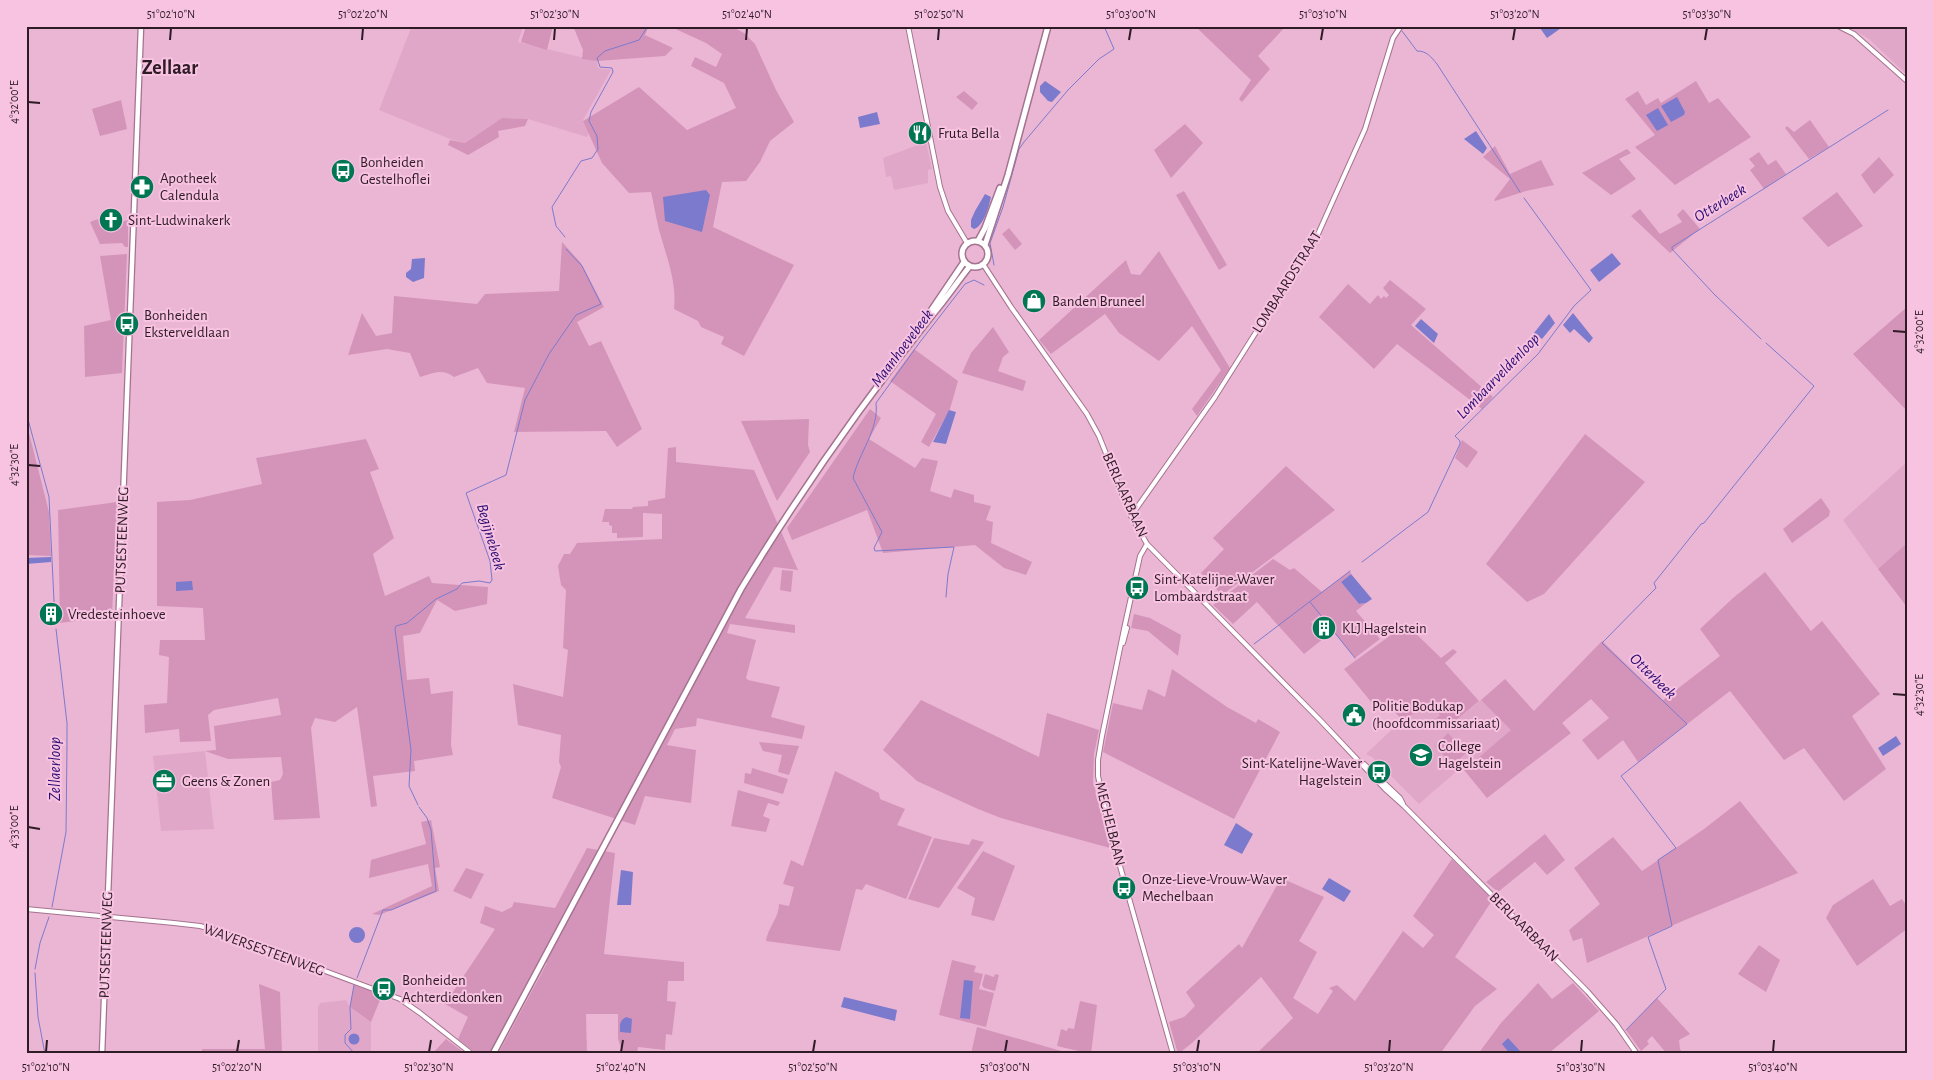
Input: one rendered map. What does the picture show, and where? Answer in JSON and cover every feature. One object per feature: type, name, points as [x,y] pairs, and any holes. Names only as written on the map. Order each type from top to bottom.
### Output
[{"type":"main road","name":"PUTSESTEENWEG","points":[[102,1054],[141,26]]},
{"type":"main road","points":[[1012,157],[992,211],[978,240],[967,243],[962,251],[964,262],[970,266],[977,267],[983,264],[988,255],[985,245],[1008,175],[1048,26]]},
{"type":"main road","points":[[978,240],[985,245]]},
{"type":"main road","points":[[917,333],[964,262]]},
{"type":"main road","points":[[493,1054],[708,648],[778,528],[819,467],[917,333],[970,266]]},
{"type":"street","points":[[908,26],[940,187],[948,211],[967,243]]},
{"type":"street","name":"LOMBAARDSTRAAT","points":[[1131,516],[1215,397],[1318,234],[1365,129],[1393,38],[1401,26]]},
{"type":"street","points":[[1838,26],[1854,34],[1907,81]]},
{"type":"street","name":"BERLAARBAAN","points":[[983,264],[1010,307],[1087,414],[1099,436],[1131,516],[1147,544],[1363,764],[1372,770],[1400,798],[1404,806],[1588,992],[1616,1024],[1637,1054]]},
{"type":"street","name":"MECHELBAAN","points":[[1147,544],[1140,556],[1128,614],[1125,640],[1120,650],[1098,760],[1099,787],[1173,1054]]},
{"type":"street","name":"WAVERSESTEENWEG","points":[[26,909],[200,926],[225,934],[400,999],[420,1012],[472,1054]]},
{"type":"shaded area","points":[[410,26],[520,26],[523,27],[518,42],[597,61],[598,68],[611,70],[583,120],[589,133],[587,137],[528,119],[502,118],[465,143],[450,139],[379,110],[411,28]]},
{"type":"shaded area","points":[[526,26],[553,26],[547,50],[521,42]]},
{"type":"shaded area","points":[[573,26],[649,26],[645,35],[673,48],[665,56],[597,61],[582,59],[583,50]]},
{"type":"shaded area","points":[[669,26],[731,26],[744,33],[755,44],[776,90],[794,122],[770,141],[760,162],[746,181],[722,182],[713,227],[794,265],[744,356],[721,344],[724,337],[701,327],[698,321],[674,309],[674,289],[651,192],[629,193],[602,163],[583,121],[639,87],[687,130],[736,108],[724,83],[691,66],[695,57],[716,67],[722,54],[706,43]]},
{"type":"shaded area","points":[[1195,26],[1286,26],[1258,56],[1270,69],[1242,102],[1239,99],[1251,80]]},
{"type":"shaded area","points":[[1543,26],[1564,26],[1547,38],[1540,28]]},
{"type":"shaded area","points":[[1847,26],[1907,26],[1907,75],[1869,39]]},
{"type":"shaded area","points":[[1045,81],[1061,92],[1052,102],[1048,101],[1040,92],[1040,86]]},
{"type":"shaded area","points":[[1696,81],[1709,103],[1718,98],[1751,137],[1675,185],[1635,147],[1655,135],[1625,99],[1638,91],[1646,105],[1658,98],[1661,103]]},
{"type":"shaded area","points":[[964,91],[978,103],[972,110],[956,97]]},
{"type":"shaded area","points":[[1677,97],[1685,112],[1684,115],[1671,122],[1661,106]]},
{"type":"shaded area","points":[[121,100],[127,129],[100,136],[92,109]]},
{"type":"shaded area","points":[[1658,108],[1668,125],[1657,131],[1646,115]]},
{"type":"shaded area","points":[[877,112],[880,124],[860,128],[858,117]]},
{"type":"shaded area","points":[[502,118],[528,119],[525,126],[498,131],[499,137],[468,155],[448,145],[450,140],[465,143]]},
{"type":"shaded area","points":[[1810,120],[1829,147],[1809,159],[1785,128],[1787,126],[1794,132]]},
{"type":"shaded area","points":[[1185,124],[1203,143],[1171,178],[1154,150]]},
{"type":"shaded area","points":[[1476,131],[1487,148],[1483,154],[1464,139]]},
{"type":"shaded area","points":[[926,142],[932,169],[928,170],[928,183],[894,190],[891,176],[886,177],[883,158]]},
{"type":"shaded area","points":[[1495,146],[1510,174],[1541,160],[1554,185],[1526,191],[1495,201],[1510,179],[1483,157]]},
{"type":"shaded area","points":[[1627,149],[1631,153],[1619,159],[1636,179],[1611,195],[1582,173]]},
{"type":"shaded area","points":[[1759,152],[1768,165],[1776,160],[1786,174],[1764,189],[1750,170],[1755,166],[1749,159]]},
{"type":"shaded area","points":[[1879,157],[1894,175],[1874,194],[1861,175]]},
{"type":"shaded area","points":[[706,190],[710,195],[702,232],[665,221],[663,197]]},
{"type":"shaded area","points":[[1184,191],[1227,265],[1219,270],[1176,195]]},
{"type":"shaded area","points":[[1837,192],[1863,226],[1828,247],[1802,218]]},
{"type":"shaded area","points":[[985,194],[991,197],[987,210],[981,224],[974,229],[971,227],[971,220]]},
{"type":"shaded area","points":[[1640,209],[1660,234],[1682,222],[1677,215],[1683,209],[1700,229],[1670,253],[1631,216]]},
{"type":"shaded area","points":[[98,219],[102,228],[109,232],[116,228],[117,223],[128,220],[128,247],[125,247],[122,243],[100,244],[90,222]]},
{"type":"shaded area","points":[[1009,228],[1022,244],[1015,250],[1002,234]]},
{"type":"shaded area","points":[[562,242],[581,263],[604,307],[577,322],[589,346],[601,341],[642,429],[617,447],[606,431],[514,432],[525,388],[487,383],[478,368],[454,377],[442,372],[420,377],[410,353],[387,349],[348,355],[362,313],[376,336],[392,333],[394,296],[477,304],[485,294],[559,291]]},
{"type":"shaded area","points":[[1159,251],[1230,368],[1197,416],[1192,409],[1221,370],[1192,326],[1159,361],[1119,333],[1105,314],[1051,354],[1039,340],[1126,260],[1131,274],[1140,275]]},
{"type":"shaded area","points":[[1612,253],[1621,264],[1599,282],[1590,270]]},
{"type":"shaded area","points":[[127,254],[122,373],[85,377],[84,326],[111,320],[100,256]]},
{"type":"shaded area","points":[[425,258],[424,278],[413,282],[406,277],[406,273],[411,269],[412,259]]},
{"type":"shaded area","points":[[1390,280],[1426,309],[1411,325],[1493,397],[1482,409],[1397,344],[1374,369],[1319,317],[1348,284],[1370,304],[1378,295],[1381,299],[1389,295],[1383,288]]},
{"type":"shaded area","points":[[1907,307],[1907,411],[1853,354]]},
{"type":"shaded area","points":[[1573,313],[1593,338],[1589,343],[1574,329],[1570,333],[1563,325]]},
{"type":"shaded area","points":[[1549,314],[1555,323],[1542,339],[1534,333]]},
{"type":"shaded area","points":[[1421,319],[1438,334],[1434,343],[1415,326]]},
{"type":"shaded area","points":[[993,327],[1009,352],[1003,357],[998,371],[1026,381],[1023,391],[962,373],[971,353]]},
{"type":"shaded area","points":[[914,349],[958,381],[950,409],[929,447],[921,442],[936,414],[890,381]]},
{"type":"shaded area","points":[[870,409],[881,418],[869,439],[915,468],[922,458],[938,461],[930,491],[951,498],[954,489],[974,495],[974,502],[991,506],[986,520],[993,522],[991,543],[1032,562],[1026,575],[1004,568],[975,545],[883,553],[867,510],[792,540],[787,528]]},
{"type":"shaded area","points":[[949,410],[956,412],[946,444],[933,442]]},
{"type":"shaded area","points":[[809,419],[808,445],[810,452],[777,501],[741,421]]},
{"type":"shaded area","points":[[26,421],[49,512],[51,556],[26,555]]},
{"type":"shaded area","points":[[1585,434],[1645,482],[1544,594],[1527,602],[1486,564]]},
{"type":"shaded area","points":[[366,439],[379,469],[370,472],[394,538],[373,554],[385,596],[429,576],[432,583],[488,587],[487,604],[455,611],[437,600],[420,633],[403,636],[407,680],[429,678],[431,694],[453,691],[451,745],[453,755],[414,761],[415,771],[373,776],[377,806],[371,807],[357,707],[335,722],[315,718],[311,728],[320,818],[274,820],[271,782],[280,780],[283,774],[281,757],[228,759],[205,751],[216,750],[214,726],[281,715],[278,698],[214,710],[208,715],[211,741],[180,742],[179,729],[145,733],[144,705],[167,703],[169,657],[159,655],[160,640],[205,640],[203,608],[157,606],[157,502],[190,500],[262,484],[256,458]]},
{"type":"shaded area","points":[[1462,440],[1478,452],[1467,468],[1455,458]]},
{"type":"shaded area","points":[[676,447],[676,462],[754,470],[798,570],[774,567],[745,618],[795,625],[795,633],[730,624],[727,633],[756,640],[746,678],[780,687],[771,717],[805,726],[802,739],[697,718],[696,726],[675,729],[667,745],[696,750],[691,803],[645,796],[635,825],[552,798],[561,767],[559,762],[561,735],[518,725],[513,684],[563,697],[568,650],[563,648],[566,590],[561,585],[558,566],[564,554],[570,554],[577,543],[662,539],[662,514],[643,513],[643,537],[617,538],[617,533],[612,533],[612,526],[609,525],[609,522],[602,522],[605,509],[632,509],[633,507],[648,506],[648,501],[665,498],[668,448]]},
{"type":"shaded area","points":[[1907,462],[1907,543],[1878,569],[1843,520]]},
{"type":"shaded area","points":[[1286,466],[1335,510],[1222,595],[1201,573],[1224,549],[1213,538]]},
{"type":"shaded area","points":[[1821,498],[1830,511],[1829,516],[1792,543],[1783,529]]},
{"type":"shaded area","points":[[117,502],[112,616],[60,623],[58,510]]},
{"type":"shaded area","points":[[1907,543],[1907,607],[1878,569]]},
{"type":"shaded area","points":[[51,557],[51,562],[26,564],[26,558]]},
{"type":"shaded area","points":[[1273,559],[1290,570],[1294,568],[1322,592],[1350,571],[1351,574],[1341,582],[1359,604],[1366,603],[1356,611],[1380,639],[1355,658],[1320,615],[1311,622],[1324,638],[1304,654],[1257,602],[1233,624],[1213,605]]},
{"type":"shaded area","points":[[782,570],[793,571],[791,592],[780,590]]},
{"type":"shaded area","points":[[1765,572],[1811,631],[1822,621],[1880,694],[1852,716],[1886,769],[1844,801],[1804,748],[1784,760],[1730,691],[1638,762],[1623,740],[1598,760],[1582,740],[1609,718],[1591,699],[1562,723],[1571,733],[1487,798],[1464,770],[1511,730],[1481,700],[1505,679],[1534,711],[1602,641],[1663,700],[1720,656],[1700,629],[1733,598]]},
{"type":"shaded area","points":[[1351,574],[1372,599],[1366,603],[1359,604],[1341,582]]},
{"type":"shaded area","points":[[192,581],[193,590],[176,591],[176,582]]},
{"type":"shaded area","points":[[1134,614],[1150,618],[1181,635],[1178,656],[1148,631],[1131,628]]},
{"type":"shaded area","points":[[1406,624],[1441,658],[1453,649],[1457,652],[1445,663],[1479,701],[1447,728],[1434,726],[1433,722],[1440,715],[1430,705],[1402,720],[1386,702],[1377,709],[1344,669]]},
{"type":"shaded area","points":[[1172,669],[1227,707],[1256,723],[1258,719],[1280,732],[1234,819],[1103,752],[1113,703],[1142,710],[1148,689],[1165,697]]},
{"type":"shaded area","points":[[921,700],[1039,757],[1047,713],[1099,730],[1094,754],[1093,781],[1110,848],[1001,818],[917,781],[883,750]]},
{"type":"shaded area","name":"College Hagelstein","points":[[1481,700],[1512,730],[1467,767],[1462,764],[1458,765],[1457,771],[1419,804],[1372,757],[1366,754],[1402,720],[1430,705],[1440,715],[1447,728]]},
{"type":"shaded area","points":[[1448,733],[1466,753],[1453,765],[1435,746]]},
{"type":"shaded area","points":[[1896,736],[1901,744],[1883,756],[1878,748]]},
{"type":"shaded area","points":[[759,742],[799,746],[789,775],[778,772],[782,755],[763,751]]},
{"type":"shaded area","points":[[205,751],[214,829],[161,831],[153,756]]},
{"type":"shaded area","points":[[752,768],[788,779],[783,794],[744,783],[745,773],[751,774]]},
{"type":"shaded area","points":[[835,771],[879,793],[880,799],[905,809],[897,825],[932,837],[906,899],[866,884],[862,890],[856,889],[840,951],[766,941],[779,909],[779,904],[789,906],[794,887],[783,884],[791,860],[803,866]]},
{"type":"shaded area","points":[[738,790],[780,802],[778,806],[768,803],[763,816],[770,819],[766,832],[731,826]]},
{"type":"shaded area","points":[[1740,801],[1798,873],[1587,963],[1582,938],[1573,941],[1569,930],[1600,904],[1574,868],[1613,837],[1642,871],[1704,829]]},
{"type":"shaded area","points":[[431,820],[440,867],[435,868],[439,891],[379,915],[372,914],[432,886],[428,864],[369,878],[371,860],[426,844],[421,822]]},
{"type":"shaded area","points":[[1236,823],[1253,834],[1242,854],[1224,845]]},
{"type":"shaded area","points":[[1545,834],[1565,860],[1547,875],[1535,862],[1498,892],[1486,882]]},
{"type":"shaded area","points":[[934,838],[969,845],[972,839],[984,842],[939,908],[908,899]]},
{"type":"shaded area","points":[[587,848],[615,853],[604,954],[684,962],[684,981],[668,981],[667,1001],[676,1002],[672,1035],[666,1034],[665,1050],[638,1047],[637,1054],[623,1054],[618,1039],[618,1014],[586,1014],[587,1054],[498,1054],[547,963],[541,957],[489,1054],[477,1054],[458,1039],[468,1017],[445,1004],[495,929],[480,923],[485,906],[502,912],[512,907],[514,902],[555,908]]},
{"type":"shaded area","points":[[983,851],[1015,866],[994,921],[971,915],[975,898],[957,888]]},
{"type":"shaded area","points":[[1452,859],[1493,899],[1455,957],[1497,989],[1475,1006],[1440,1054],[1256,1054],[1293,1018],[1261,977],[1178,1054],[1169,1022],[1184,1017],[1195,1006],[1186,992],[1239,944],[1242,948],[1281,878],[1324,897],[1299,941],[1317,952],[1293,998],[1318,1014],[1333,991],[1329,988],[1337,985],[1355,1001],[1403,931],[1423,948],[1434,935],[1413,916]]},
{"type":"shaded area","points":[[466,868],[484,874],[471,899],[453,891]]},
{"type":"shaded area","points":[[621,870],[633,872],[631,905],[617,905]]},
{"type":"shaded area","points":[[1329,878],[1351,891],[1344,902],[1322,889]]},
{"type":"shaded area","points":[[1873,879],[1890,906],[1902,899],[1907,907],[1907,929],[1857,966],[1826,918],[1833,905]]},
{"type":"shaded area","points":[[357,927],[363,929],[365,935],[363,941],[357,943],[351,941],[349,935],[351,929]]},
{"type":"shaded area","points":[[1759,945],[1780,960],[1766,992],[1738,974]]},
{"type":"shaded area","points":[[952,960],[976,966],[974,972],[983,974],[979,989],[994,993],[986,1027],[939,1015]]},
{"type":"shaded area","points":[[985,974],[994,977],[995,974],[999,975],[995,991],[984,988],[982,985]]},
{"type":"shaded area","points":[[964,980],[973,981],[970,1019],[960,1018]]},
{"type":"shaded area","points":[[1538,983],[1552,999],[1573,983],[1599,1011],[1548,1054],[1478,1054],[1501,1023]]},
{"type":"shaded area","points":[[259,984],[280,992],[282,1054],[202,1054],[202,1049],[265,1049]]},
{"type":"shaded area","points":[[354,985],[382,995],[371,1022],[350,1007]]},
{"type":"shaded area","points":[[844,997],[897,1010],[895,1021],[841,1007]]},
{"type":"shaded area","points":[[1657,998],[1690,1034],[1679,1040],[1680,1049],[1683,1054],[1667,1054],[1652,1036],[1647,1041],[1649,1044],[1641,1051],[1626,1030]]},
{"type":"shaded area","points":[[346,1000],[350,1007],[371,1022],[371,1054],[318,1054],[318,1007],[320,1003]]},
{"type":"shaded area","points":[[1080,1001],[1097,1005],[1091,1054],[1057,1046],[1061,1029],[1067,1031],[1068,1028],[1074,1029]]},
{"type":"shaded area","points":[[626,1017],[632,1019],[631,1033],[620,1032],[621,1022]]},
{"type":"shaded area","points":[[977,1027],[1072,1054],[971,1054]]},
{"type":"shaded area","points":[[354,1033],[360,1039],[354,1045],[348,1039]]},
{"type":"shaded area","points":[[1508,1038],[1520,1051],[1518,1054],[1510,1054],[1502,1044]]},
{"type":"shaded area","points":[[446,1039],[466,1054],[432,1054]]},
{"type":"waterway","name":"Begijnebeek","points":[[565,237],[556,226],[552,207],[581,161],[592,158],[598,149],[597,136],[589,121],[591,112],[613,72],[612,68],[600,67],[597,58],[605,51],[639,40],[648,26]]},
{"type":"waterway","name":"Maanhoevebeek","points":[[994,265],[990,243],[1003,207],[1019,149],[1068,90],[1099,59],[1114,49],[1104,26]]},
{"type":"waterway","name":"Lombaarveldenloop","points":[[1402,31],[1417,51],[1426,53],[1437,64],[1520,192]]},
{"type":"waterway","name":"Otterbeek","points":[[1761,339],[1714,294],[1672,247],[1888,110]]},
{"type":"waterway","name":"Lombaarveldenloop","points":[[1362,562],[1428,512],[1460,444],[1460,441],[1455,436],[1538,354],[1574,306],[1591,290],[1524,198]]},
{"type":"waterway","name":"Begijnebeek","points":[[418,805],[409,786],[411,750],[395,629],[396,626],[407,623],[436,599],[457,589],[462,583],[479,581],[490,583],[492,580],[490,561],[466,493],[506,475],[525,400],[549,354],[576,315],[601,304],[582,266],[566,249]]},
{"type":"waterway","name":"Maanhoevebeek","points":[[946,597],[948,574],[954,547],[875,551],[874,548],[882,532],[853,478],[872,432],[875,422],[876,403],[965,284],[974,280],[984,285]]},
{"type":"waterway","name":"Otterbeek","points":[[1626,1030],[1666,989],[1648,937],[1672,926],[1658,860],[1676,848],[1621,776],[1687,724],[1602,643],[1656,588],[1654,583],[1814,386],[1766,343]]},
{"type":"waterway","name":"Zellaerloop","points":[[26,412],[49,497],[55,622]]},
{"type":"waterway","name":"Lombaarveldenloop","points":[[1254,644],[1350,571]]},
{"type":"waterway","points":[[1310,602],[1355,658]]},
{"type":"waterway","name":"Zellaerloop","points":[[52,907],[66,832],[67,723],[56,629]]},
{"type":"waterway","name":"Begijnebeek","points":[[357,978],[383,910],[391,910],[436,891],[431,830],[427,818],[419,807]]},
{"type":"waterway","name":"Zellaerloop","points":[[35,969],[40,943],[49,917]]},
{"type":"waterway","points":[[35,973],[38,1017],[45,1054]]},
{"type":"waterway","name":"Begijnebeek","points":[[354,985],[350,1007],[351,1029],[345,1035],[345,1043],[355,1054]]},
{"type":"place","name":"Fruta Bella","points":[[920,133]]},
{"type":"place","name":"Bonheiden Gestelhoflei","points":[[343,171]]},
{"type":"place","name":"Apotheek Calendula","points":[[142,187]]},
{"type":"place","name":"Sint-Ludwinakerk","points":[[111,220]]},
{"type":"place","name":"Banden Bruneel","points":[[1034,301]]},
{"type":"place","name":"Bonheiden Eksterveldlaan","points":[[127,324]]},
{"type":"place","name":"Sint-Katelijne-Waver Lombaardstraat","points":[[1137,588]]},
{"type":"place","name":"Vredesteinhoeve","points":[[51,614]]},
{"type":"place","name":"KLJ Hagelstein","points":[[1324,628]]},
{"type":"place","name":"Politie Bodukap (hoofdcommissariaat)","points":[[1354,715]]},
{"type":"place","name":"College Hagelstein","points":[[1421,755]]},
{"type":"place","name":"Sint-Katelijne-Waver Hagelstein","points":[[1379,772]]},
{"type":"place","name":"Geens & Zonen","points":[[164,781]]},
{"type":"place","name":"Onze-Lieve-Vrouw-Waver Mechelbaan","points":[[1124,888]]},
{"type":"place","name":"Bonheiden Achterdiedonken","points":[[384,989]]},
{"type":"district","name":"Zellaar","points":[[170,68]]}]
